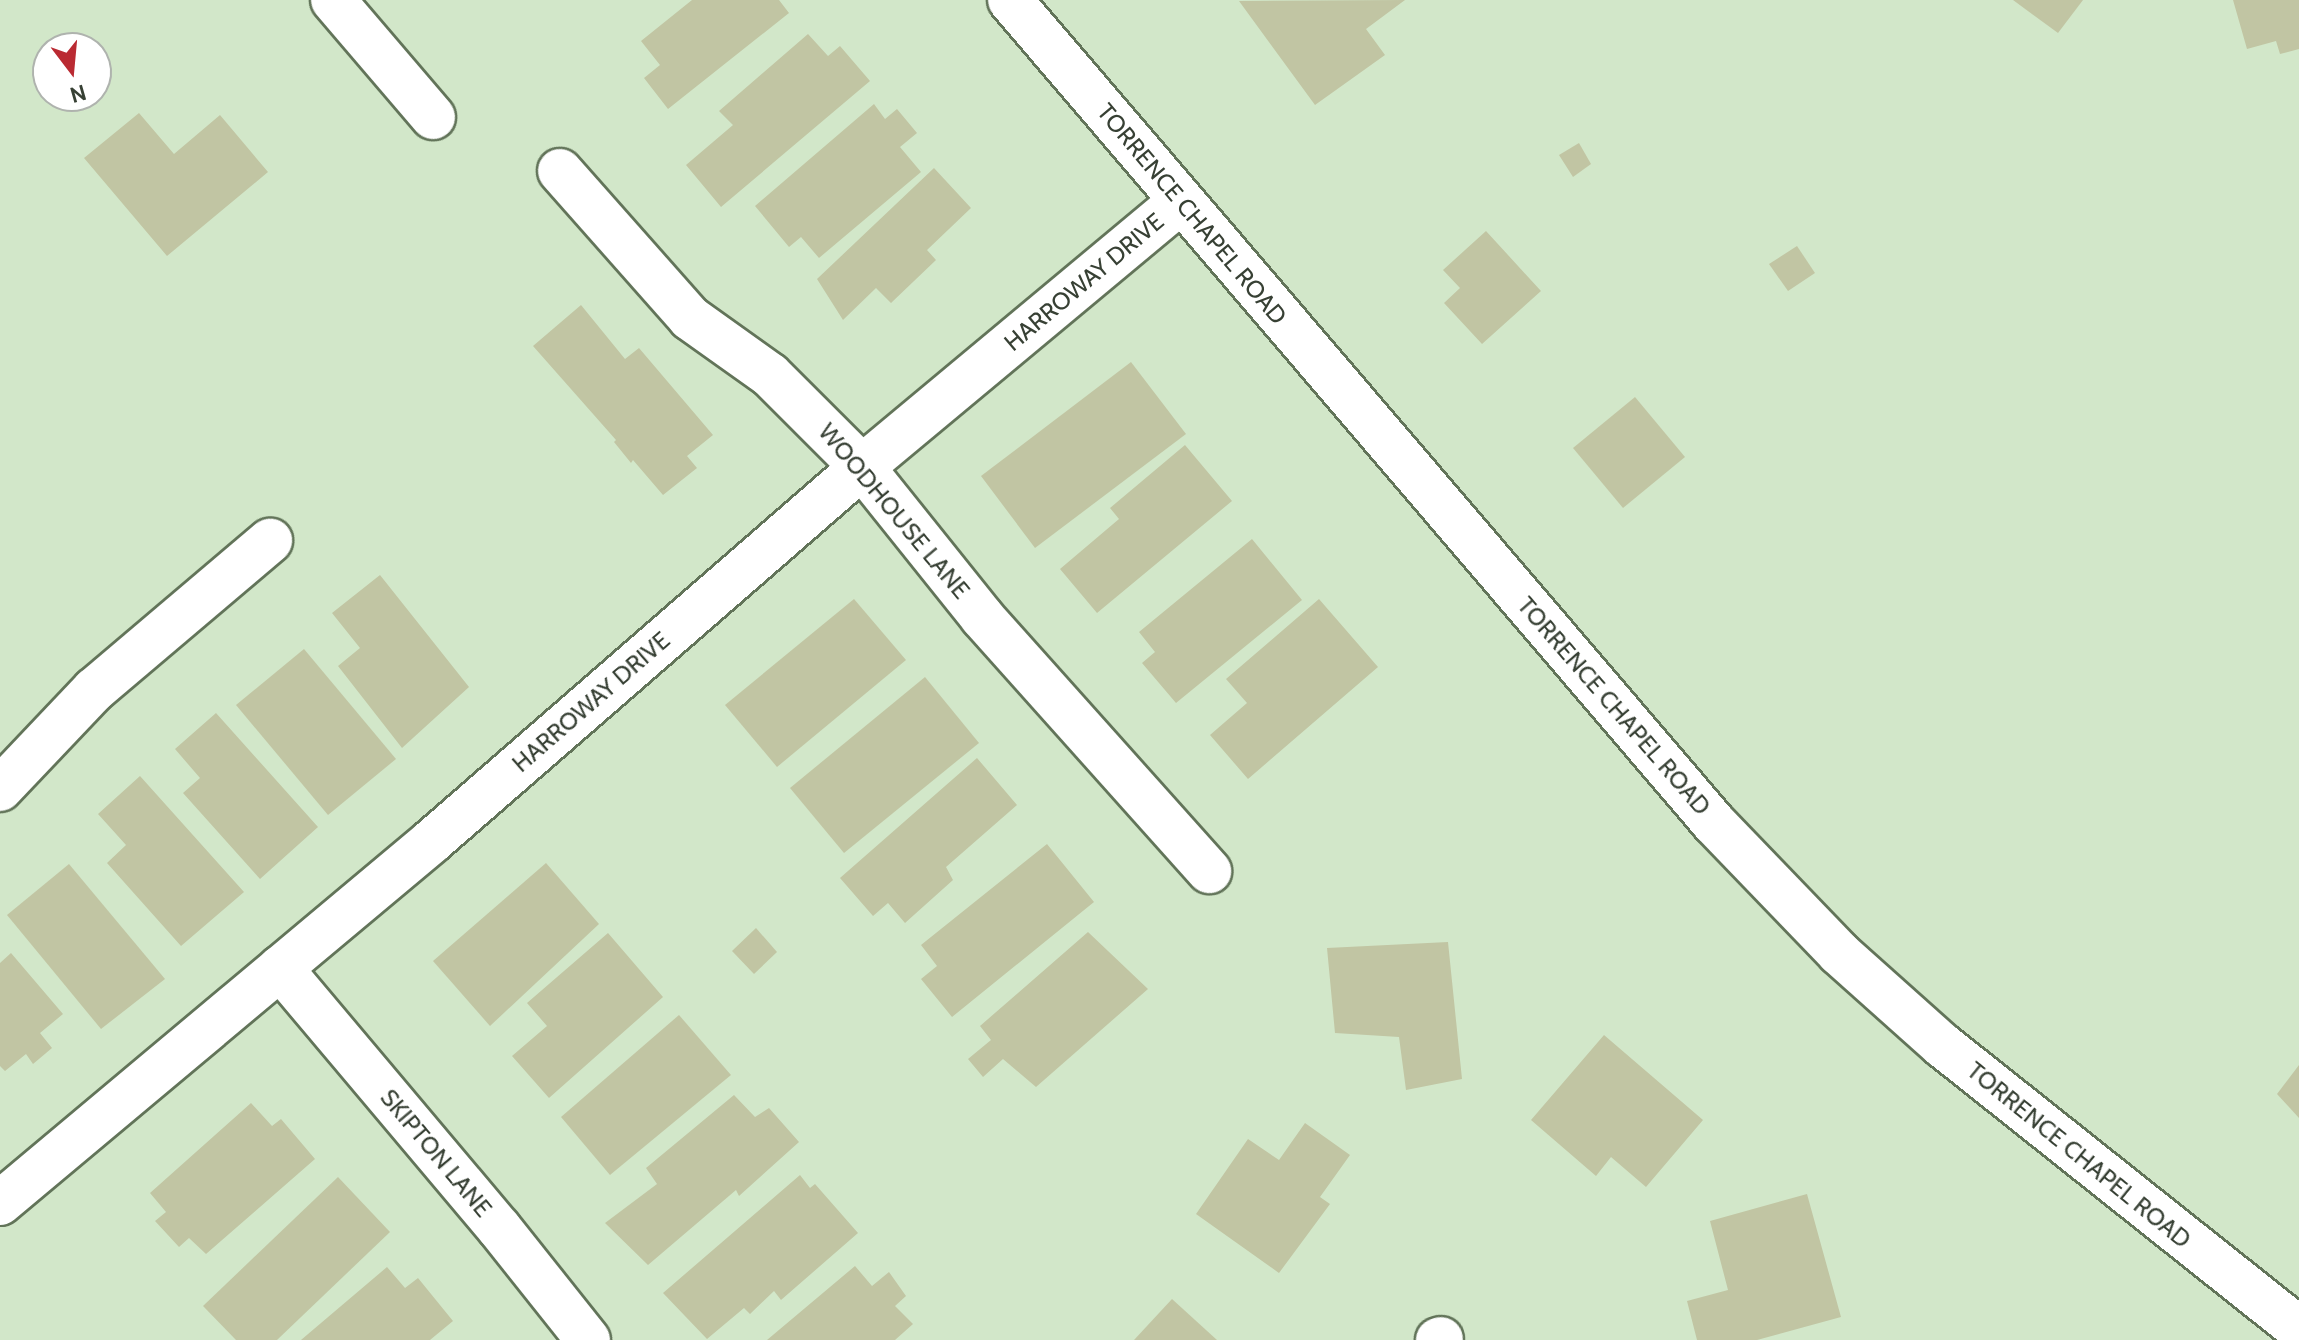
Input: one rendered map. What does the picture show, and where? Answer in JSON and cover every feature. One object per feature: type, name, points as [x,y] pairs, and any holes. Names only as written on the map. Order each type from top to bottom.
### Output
[{"type":"street","points":[[333,0],[433,117]]},
{"type":"street","name":"TORRENCE CHAPEL ROAD","points":[[1019,3],[1181,201],[1714,823],[1839,953],[1954,1054],[2299,1329]]},
{"type":"street","name":"WOODHOUSE LANE","points":[[560,171],[690,318],[770,375],[862,467],[982,617],[1209,871]]},
{"type":"street","name":"HARROWAY DRIVE","points":[[0,1203],[280,968],[862,467],[1181,201]]},
{"type":"street","points":[[0,789],[94,690],[270,541]]},
{"type":"street","name":"SKIPTON LANE","points":[[280,968],[499,1228],[588,1340]]},
{"type":"building","points":[[692,0],[779,0],[789,13],[668,109],[644,78],[660,65],[641,41]]},
{"type":"building","points":[[1405,0],[1366,29],[1385,55],[1315,105],[1239,1]]},
{"type":"building","points":[[2013,0],[2083,0],[2058,33]]},
{"type":"building","points":[[2233,0],[2299,0],[2299,49],[2280,54],[2276,41],[2247,49]]},
{"type":"building","points":[[808,34],[828,56],[840,46],[870,81],[721,207],[686,165],[733,125],[719,111]]},
{"type":"building","points":[[874,104],[885,119],[897,109],[917,133],[900,147],[921,172],[819,258],[801,237],[789,247],[755,206]]},
{"type":"building","points":[[139,113],[174,154],[220,115],[268,172],[167,256],[84,158]]},
{"type":"building","points":[[1579,143],[1591,164],[1573,177],[1559,155]]},
{"type":"building","points":[[934,168],[971,208],[927,250],[936,260],[891,303],[876,288],[843,320],[817,279]]},
{"type":"building","points":[[1486,231],[1541,291],[1482,344],[1444,303],[1460,288],[1443,270]]},
{"type":"building","points":[[1797,246],[1815,273],[1788,291],[1769,264]]},
{"type":"building","points":[[581,305],[625,359],[639,348],[713,435],[687,456],[697,468],[663,495],[633,460],[631,463],[614,442],[616,440],[533,346]]},
{"type":"building","points":[[1131,362],[1186,434],[1035,548],[981,476]]},
{"type":"building","points":[[1635,397],[1685,457],[1623,508],[1573,448]]},
{"type":"building","points":[[1185,445],[1232,501],[1097,613],[1060,569],[1119,519],[1110,508]]},
{"type":"building","points":[[1252,539],[1302,600],[1176,703],[1142,663],[1155,652],[1139,632]]},
{"type":"building","points":[[380,575],[469,687],[402,748],[338,666],[360,648],[332,613]]},
{"type":"building","points":[[854,599],[906,660],[777,767],[725,705]]},
{"type":"building","points":[[1319,599],[1378,667],[1248,779],[1210,735],[1247,703],[1226,679]]},
{"type":"building","points":[[304,649],[396,759],[328,815],[236,705]]},
{"type":"building","points":[[925,677],[979,743],[844,853],[790,788]]},
{"type":"building","points":[[216,713],[318,827],[260,879],[183,793],[200,778],[175,749]]},
{"type":"building","points":[[977,758],[1017,805],[946,867],[953,880],[905,923],[888,903],[873,916],[840,878]]},
{"type":"building","points":[[140,776],[244,892],[181,946],[107,863],[126,845],[98,814]]},
{"type":"building","points":[[1047,844],[1094,902],[952,1017],[921,979],[937,966],[921,945]]},
{"type":"building","points":[[546,863],[599,924],[490,1026],[433,961]]},
{"type":"building","points":[[69,864],[165,979],[101,1029],[7,915]]},
{"type":"building","points":[[756,928],[777,952],[754,974],[732,951]]},
{"type":"building","points":[[1088,932],[1148,989],[1036,1087],[1003,1059],[983,1077],[968,1059],[991,1040],[980,1026]]},
{"type":"building","points":[[608,933],[663,997],[549,1098],[512,1056],[547,1026],[527,1003]]},
{"type":"building","points":[[1448,942],[1462,1079],[1406,1090],[1399,1037],[1335,1033],[1327,948]]},
{"type":"building","points":[[11,953],[63,1014],[40,1033],[52,1048],[33,1064],[26,1054],[5,1071],[0,1066],[0,963]]},
{"type":"building","points":[[679,1015],[731,1075],[610,1175],[561,1117]]},
{"type":"building","points":[[1604,1035],[1703,1120],[1646,1187],[1611,1157],[1596,1176],[1531,1120]]},
{"type":"building","points":[[2299,1065],[2299,1118],[2277,1094]]},
{"type":"building","points":[[734,1095],[755,1117],[769,1108],[799,1142],[739,1196],[736,1190],[648,1265],[605,1223],[657,1184],[646,1168]]},
{"type":"building","points":[[251,1103],[272,1126],[281,1119],[315,1159],[206,1254],[189,1238],[179,1247],[155,1221],[166,1212],[150,1193]]},
{"type":"building","points":[[1305,1123],[1350,1155],[1320,1197],[1330,1204],[1279,1273],[1196,1214],[1248,1139],[1279,1160]]},
{"type":"building","points":[[800,1175],[810,1188],[815,1184],[858,1233],[781,1300],[774,1291],[750,1314],[744,1308],[707,1339],[663,1293]]},
{"type":"building","points":[[338,1177],[390,1232],[277,1340],[236,1340],[203,1306]]},
{"type":"building","points":[[1807,1194],[1841,1317],[1757,1340],[1697,1340],[1687,1301],[1728,1290],[1710,1221]]},
{"type":"building","points":[[855,1266],[872,1286],[889,1272],[906,1296],[895,1306],[913,1324],[895,1340],[767,1340]]},
{"type":"building","points":[[387,1267],[405,1288],[418,1278],[453,1321],[430,1340],[301,1340]]},
{"type":"building","points":[[1172,1299],[1217,1340],[1134,1340]]}]
